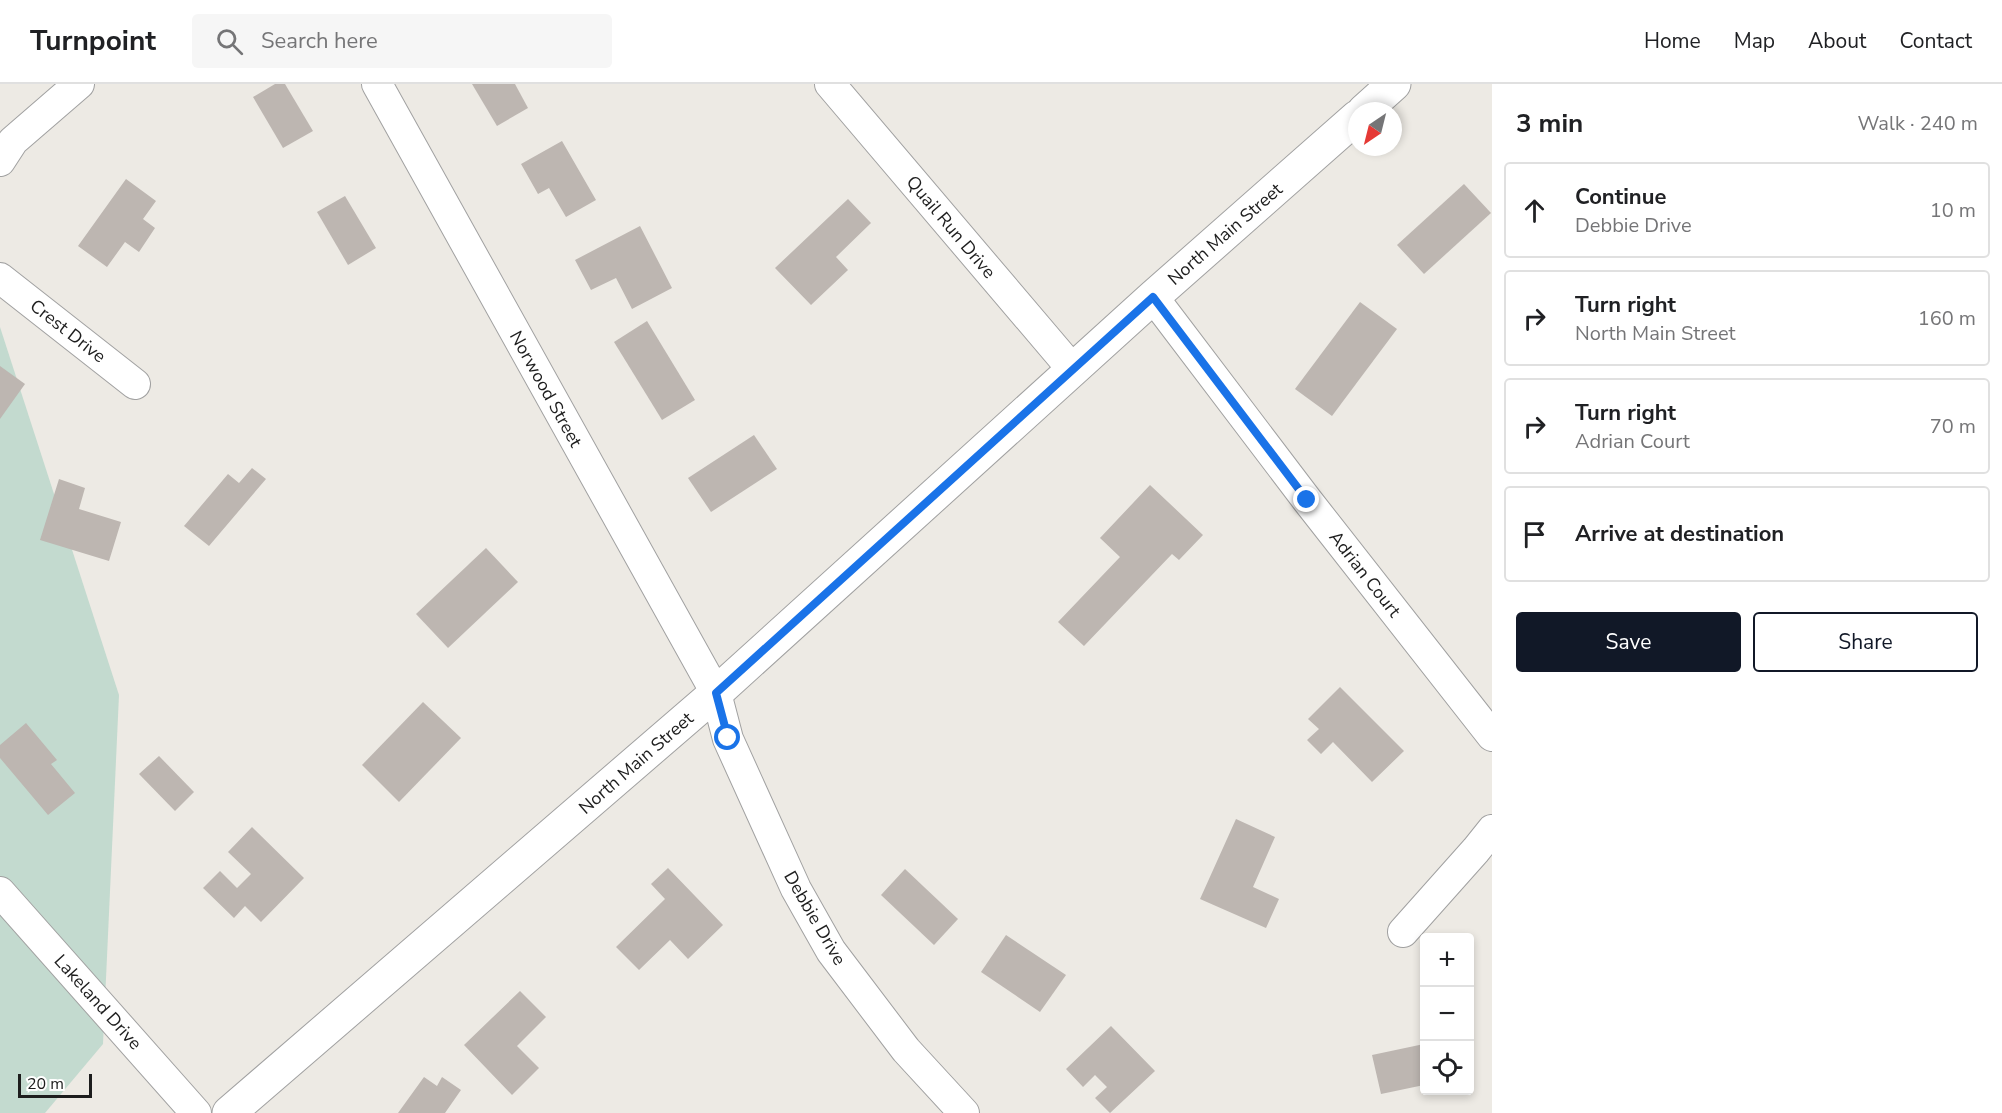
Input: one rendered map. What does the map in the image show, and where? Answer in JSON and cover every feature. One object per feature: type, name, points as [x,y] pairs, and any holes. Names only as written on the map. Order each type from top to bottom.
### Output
[{"type":"street","points":[[0,161],[13,141],[79,84]]},
{"type":"street","name":"Norwood Street","points":[[377,84],[716,693]]},
{"type":"street","name":"Quail Run Drive","points":[[830,84],[1073,370]]},
{"type":"street","points":[[1374,102],[1394,84]]},
{"type":"street","name":"North Main Street","points":[[229,1113],[716,693],[1153,297],[1348,125]]},
{"type":"street","name":"Crest Drive","points":[[0,278],[135,384]]},
{"type":"street","name":"Adrian Court","points":[[1153,297],[1307,500],[1492,736]]},
{"type":"street","name":"Debbie Drive","points":[[716,693],[728,738],[796,890],[831,951],[906,1050],[964,1113]]},
{"type":"street","points":[[1402,932],[1492,830]]},
{"type":"street","name":"Lakeland Drive","points":[[0,892],[196,1113]]},
{"type":"green space","points":[[0,327],[119,695],[103,1044],[45,1113],[0,1113]]},
{"type":"building","points":[[275,84],[285,84],[313,131],[283,148],[253,97]]},
{"type":"building","points":[[472,84],[515,84],[528,108],[497,126]]},
{"type":"building","points":[[562,141],[596,200],[566,217],[549,188],[538,194],[521,164]]},
{"type":"building","points":[[126,179],[156,201],[143,219],[155,228],[139,252],[125,242],[107,267],[78,246]]},
{"type":"building","points":[[1464,184],[1491,213],[1424,274],[1397,245]]},
{"type":"building","points":[[345,196],[376,248],[348,265],[317,212]]},
{"type":"building","points":[[848,199],[871,223],[836,257],[848,270],[811,305],[775,268]]},
{"type":"building","points":[[640,226],[672,288],[632,309],[616,278],[591,290],[575,260]]},
{"type":"building","points":[[1360,302],[1397,329],[1332,416],[1295,389]]},
{"type":"building","points":[[647,321],[695,400],[662,420],[614,342]]},
{"type":"building","points":[[0,366],[25,384],[0,419]]},
{"type":"building","points":[[754,435],[777,469],[711,512],[688,478]]},
{"type":"building","points":[[252,468],[266,479],[209,546],[184,526],[228,474],[239,483]]},
{"type":"building","points":[[59,479],[85,488],[79,509],[121,522],[109,561],[40,540]]},
{"type":"building","points":[[1150,485],[1203,535],[1179,560],[1172,554],[1084,646],[1058,622],[1120,557],[1100,538]]},
{"type":"building","points":[[486,548],[518,582],[448,648],[416,614]]},
{"type":"building","points":[[1340,687],[1404,751],[1372,782],[1333,742],[1321,754],[1307,740],[1319,729],[1308,719]]},
{"type":"building","points":[[423,702],[461,738],[399,802],[362,765]]},
{"type":"building","points":[[26,723],[57,760],[51,764],[75,793],[48,815],[0,758],[0,745]]},
{"type":"building","points":[[159,756],[194,792],[175,811],[139,774]]},
{"type":"building","points":[[1236,819],[1275,837],[1253,887],[1279,899],[1266,928],[1200,899]]},
{"type":"building","points":[[252,827],[304,878],[261,922],[245,906],[234,918],[203,888],[220,871],[237,888],[251,874],[228,852]]},
{"type":"building","points":[[668,868],[723,925],[688,959],[670,940],[639,970],[616,947],[665,899],[651,884]]},
{"type":"building","points":[[905,869],[958,919],[934,945],[881,895]]},
{"type":"building","points":[[1006,935],[1066,975],[1040,1012],[981,972]]},
{"type":"building","points":[[520,991],[546,1017],[517,1046],[539,1068],[512,1095],[464,1045]]},
{"type":"building","points":[[1111,1026],[1155,1071],[1110,1113],[1095,1098],[1107,1087],[1095,1075],[1083,1087],[1066,1069]]},
{"type":"building","points":[[1420,1045],[1420,1086],[1381,1094],[1372,1055]]},
{"type":"building","points":[[424,1077],[437,1086],[442,1077],[461,1090],[445,1113],[398,1113]]},
{"type":"route","points":[[728,738],[716,693],[1153,297],[1307,500]]}]
